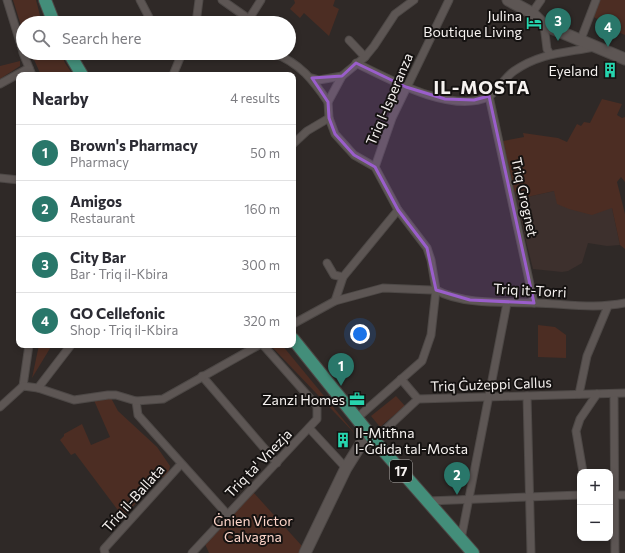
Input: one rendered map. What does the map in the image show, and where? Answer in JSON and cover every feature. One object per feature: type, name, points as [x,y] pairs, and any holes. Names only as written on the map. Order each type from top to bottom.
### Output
[{"type":"main road","points":[[45,0],[51,16]]},
{"type":"main road","points":[[508,0],[532,13],[544,24],[581,39],[594,47],[625,58]]},
{"type":"main road","points":[[74,60],[80,72]]},
{"type":"main road","name":"17","points":[[296,343],[374,440],[473,553]]},
{"type":"main road","points":[[305,553],[346,468],[362,444],[374,440]]},
{"type":"street","points":[[6,0],[16,31]]},
{"type":"street","points":[[140,0],[148,16]]},
{"type":"street","points":[[197,16],[199,0]]},
{"type":"street","points":[[222,0],[243,16]]},
{"type":"street","points":[[253,16],[261,0]]},
{"type":"street","points":[[328,102],[342,76],[365,57],[395,14],[414,0]]},
{"type":"street","name":"Triq l-Isperanza","points":[[375,167],[388,129],[406,87],[449,0]]},
{"type":"street","points":[[532,13],[542,0]]},
{"type":"street","points":[[581,39],[596,0]]},
{"type":"street","points":[[544,24],[550,54]]},
{"type":"street","points":[[349,40],[365,57]]},
{"type":"street","points":[[356,63],[406,87],[445,99],[474,100],[489,96],[508,76],[527,62],[550,54],[594,47]]},
{"type":"street","points":[[26,60],[30,72]]},
{"type":"street","points":[[174,72],[179,60]]},
{"type":"street","points":[[290,60],[312,78],[328,102],[329,118],[335,134],[354,155],[375,167],[398,210],[427,248],[432,260],[434,290],[431,335],[422,361],[357,418]]},
{"type":"street","points":[[312,78],[319,80],[342,76]]},
{"type":"street","points":[[0,84],[16,78]]},
{"type":"street","name":"Triq Grognet","points":[[489,96],[534,303]]},
{"type":"street","points":[[296,141],[307,130],[329,118]]},
{"type":"street","points":[[0,178],[16,180]]},
{"type":"street","points":[[336,301],[343,277],[398,210]]},
{"type":"street","points":[[327,263],[334,275],[343,277]]},
{"type":"street","name":"Triq it-Torri","points":[[296,322],[336,301],[390,287],[434,290],[443,295],[470,300],[507,303],[608,306],[625,303]]},
{"type":"street","points":[[461,539],[507,303]]},
{"type":"street","points":[[579,394],[587,356],[608,306]]},
{"type":"street","points":[[0,407],[23,386],[29,348]]},
{"type":"street","points":[[38,388],[69,348]]},
{"type":"street","points":[[23,386],[38,388],[74,400],[108,395],[116,395],[136,401],[163,399],[253,348]]},
{"type":"street","points":[[267,348],[317,406],[317,419],[310,428],[346,468]]},
{"type":"street","points":[[202,376],[277,463]]},
{"type":"street","points":[[401,379],[418,399]]},
{"type":"street","name":"Triq Ġużeppi Callus","points":[[374,440],[418,399],[625,393]]},
{"type":"street","points":[[582,469],[576,431],[580,419],[597,394]]},
{"type":"street","points":[[613,469],[614,394]]},
{"type":"street","points":[[527,396],[531,553]]},
{"type":"street","points":[[136,401],[138,415],[227,514]]},
{"type":"street","name":"Triq ta' Vnezja","points":[[196,552],[227,514],[310,428]]},
{"type":"street","name":"Triq il-Ballata","points":[[104,551],[181,464]]},
{"type":"street","points":[[428,502],[577,495]]},
{"type":"street","points":[[613,496],[625,495]]},
{"type":"street","points":[[612,505],[615,553]]},
{"type":"highlighted area","points":[[356,63],[406,87],[445,99],[474,100],[489,96],[534,303],[470,300],[436,290],[427,248],[398,210],[375,167],[354,155],[335,134],[329,118],[328,102],[312,78],[342,76]]},
{"type":"shaded area","points":[[525,190],[527,197],[554,191],[612,208],[620,245],[607,246],[588,243],[582,263],[568,271],[562,272],[533,269],[514,192]]},
{"type":"green space","points":[[13,0],[36,0],[40,16],[18,16]]},
{"type":"green space","points":[[294,0],[335,0],[333,6],[339,9],[329,36],[304,13],[300,18],[290,9],[295,3]]},
{"type":"green space","points":[[600,0],[625,0],[625,35],[613,30],[614,26],[593,17]]},
{"type":"green space","points":[[34,60],[64,60],[71,72],[40,72]]},
{"type":"green space","points":[[20,61],[20,66],[0,79],[0,66]]},
{"type":"green space","points":[[602,99],[622,104],[617,115],[622,118],[625,117],[625,182],[621,177],[617,182],[625,214],[625,249],[620,245],[612,208],[592,215],[557,204],[554,191],[527,197],[525,190],[514,192],[503,141],[524,137],[523,133],[558,138],[567,142],[577,124],[581,126],[584,122],[590,123]]},
{"type":"green space","points":[[538,325],[555,327],[566,335],[566,358],[538,357]]},
{"type":"green space","points":[[38,348],[50,348],[32,378]]},
{"type":"green space","points":[[273,348],[284,348],[357,436]]},
{"type":"green space","points":[[396,396],[405,406],[380,427],[371,416]]},
{"type":"green space","points":[[93,398],[111,398],[118,411],[157,447],[170,466],[169,471],[164,478],[161,476],[123,517],[75,453],[71,455],[60,440],[64,434],[82,424],[91,445],[110,437]]},
{"type":"green space","name":"Ġnien Victor Calvagna","points":[[253,492],[302,546],[299,553],[209,553],[205,544]]},
{"type":"place","name":"Julina Boutique Living","points":[[534,23]]},
{"type":"place","name":"City Bar","points":[[558,41]]},
{"type":"place","name":"GO Cellefonic","points":[[608,47]]},
{"type":"place","name":"Eyeland","points":[[610,70]]},
{"type":"place","name":"Brown's Pharmacy","points":[[341,386]]},
{"type":"place","name":"Zanzi Homes","points":[[357,399]]},
{"type":"place","name":"Il-Mitħna l-Ġdida tal-Mosta","points":[[343,440]]},
{"type":"place","name":"Amigos","points":[[457,495]]},
{"type":"district","name":"IL-MOSTA","points":[[482,87]]}]
